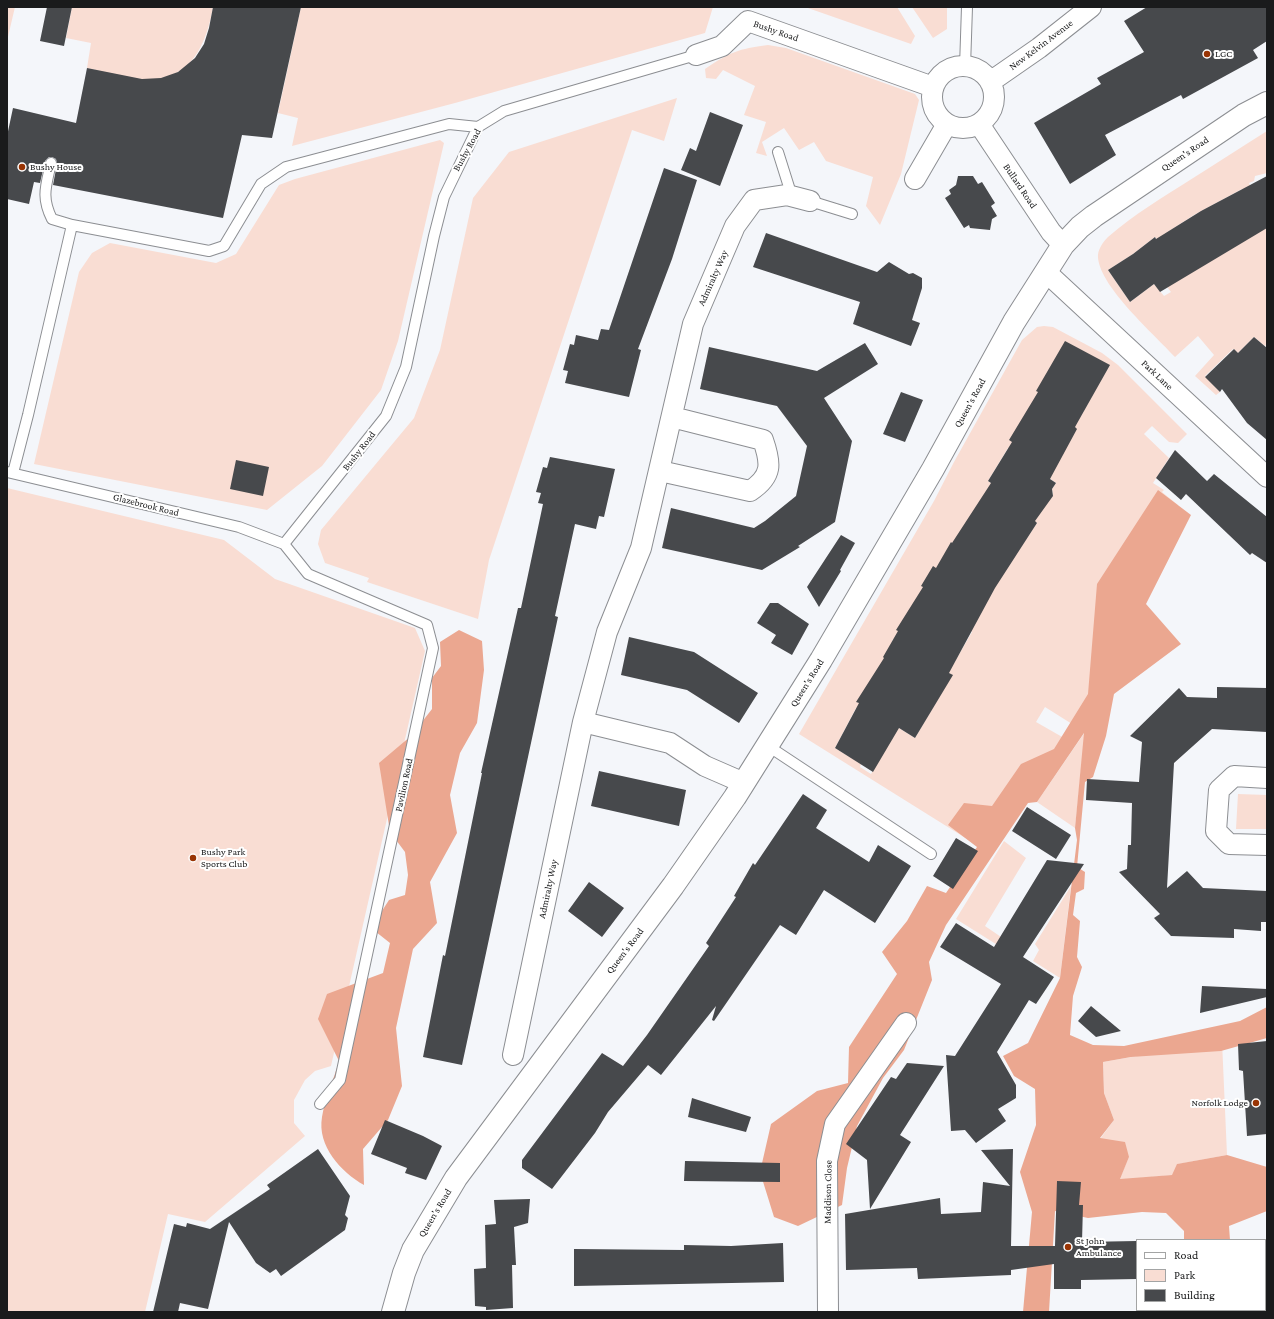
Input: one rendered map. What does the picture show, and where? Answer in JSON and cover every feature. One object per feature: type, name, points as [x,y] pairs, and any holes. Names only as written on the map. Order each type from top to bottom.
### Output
[{"type":"main road","name":"Queen's Road","points":[[393,1312],[404,1273],[413,1250],[456,1178],[673,886],[744,783],[821,660],[925,483],[1014,322],[1064,245],[1080,227],[1094,216],[1238,120],[1267,103]]},
{"type":"street","name":"New Kelvin Avenue","points":[[990,82],[1039,48],[1091,7]]},
{"type":"street","name":"Bushy Road","points":[[696,56],[722,46],[749,14],[933,87]]},
{"type":"street","points":[[965,66],[978,69],[990,82],[994,94],[993,105],[984,120],[979,124],[968,128],[957,128],[947,124],[939,118],[932,102],[933,87],[943,72],[952,67],[965,66]]},
{"type":"street","points":[[915,179],[947,124]]},
{"type":"street","name":"Bullard Road","points":[[979,124],[1051,232],[1064,245]]},
{"type":"street","name":"Admiralty Way","points":[[513,1055],[583,722],[606,632],[641,548],[693,324],[735,226],[754,200],[787,195],[810,201]]},
{"type":"street","name":"Park Lane","points":[[1047,273],[1267,477]]},
{"type":"street","points":[[660,471],[750,491],[763,482],[770,460],[763,440],[672,417]]},
{"type":"street","points":[[583,722],[670,744],[705,766],[744,783]]},
{"type":"street","points":[[1267,778],[1234,776],[1219,790],[1216,831],[1229,844],[1267,845]]},
{"type":"street","name":"Maddison Close","points":[[828,1312],[827,1161],[835,1124],[906,1023]]},
{"type":"lane","points":[[965,66],[967,7]]},
{"type":"lane","name":"Bushy Road","points":[[284,544],[386,416],[406,367],[434,236],[444,197],[478,127],[504,111],[696,56]]},
{"type":"lane","points":[[51,163],[44,194],[52,219],[72,225],[209,251],[224,246],[261,184],[286,166],[449,124],[478,127]]},
{"type":"lane","points":[[778,152],[789,187],[787,195]]},
{"type":"lane","points":[[810,201],[852,214]]},
{"type":"lane","points":[[10,473],[28,415],[72,225]]},
{"type":"lane","name":"Glazebrook Road","points":[[10,473],[239,527],[284,544]]},
{"type":"lane","name":"Pavilion Road","points":[[284,544],[308,574],[427,625],[433,648],[340,1080],[320,1104]]},
{"type":"lane","points":[[768,746],[931,854]]},
{"type":"green space","points":[[7,7],[15,7],[7,41]]},
{"type":"green space","points":[[72,7],[213,7],[206,36],[192,60],[183,69],[172,75],[158,79],[142,79],[87,68],[91,43],[66,38]]},
{"type":"green space","points":[[301,7],[713,7],[705,33],[455,103],[292,146],[298,118],[278,113]]},
{"type":"green space","points":[[805,7],[897,7],[915,36],[911,44]]},
{"type":"green space","points":[[912,7],[947,7],[947,29],[933,38]]},
{"type":"green space","points":[[768,45],[786,48],[915,94],[919,100],[901,174],[880,225],[866,206],[873,177],[826,161],[814,142],[799,150],[784,128],[762,142],[767,156],[756,153],[766,122],[744,115],[755,86],[723,70],[716,79],[706,78],[705,69],[728,55],[749,48]]},
{"type":"green space","points":[[677,98],[664,141],[632,130],[489,560],[478,619],[367,582],[369,578],[325,563],[318,544],[321,530],[414,418],[440,350],[473,198],[509,152]]},
{"type":"green space","points":[[1267,131],[1267,173],[1255,176],[1254,181],[1249,183],[1267,220],[1267,343],[1265,346],[1254,337],[1238,353],[1233,349],[1205,376],[1220,392],[1216,395],[1195,376],[1214,355],[1198,336],[1175,357],[1130,310],[1108,283],[1101,270],[1098,252],[1106,239],[1128,221]],"holes":[[[1242,189],[1259,218],[1160,237],[1194,215]],[[1155,237],[1177,267],[1167,287],[1171,292],[1164,296],[1154,284],[1130,302],[1108,270],[1133,254]]]},
{"type":"green space","points":[[440,140],[444,143],[398,341],[381,390],[322,466],[267,510],[34,464],[79,272],[92,253],[110,243],[216,263],[236,254],[279,185],[295,179]]},
{"type":"green space","points":[[1037,327],[1053,327],[1102,353],[1118,365],[1187,434],[1178,443],[1169,442],[1152,426],[1144,434],[1169,458],[1153,483],[1164,490],[1162,492],[1178,505],[1104,617],[1090,704],[991,854],[799,734],[934,501],[1022,340]],"holes":[[[1109,365],[1081,416],[1037,391],[1046,376]],[[1008,448],[1056,483],[1052,489],[1053,495],[1045,506],[1027,508],[988,481]],[[987,491],[1037,523],[1017,553]],[[925,588],[958,624],[972,632],[954,663],[897,630]],[[893,639],[952,675],[915,738],[857,702],[886,659]],[[1045,707],[1072,724],[1064,738],[1036,722]],[[856,708],[881,757],[871,774],[860,767],[861,764],[835,748]]]},
{"type":"green space","name":"Bushy Park Sports Club","points":[[7,488],[224,540],[275,579],[415,628],[425,651],[331,1066],[315,1071],[305,1080],[294,1100],[294,1123],[305,1136],[205,1222],[168,1214],[145,1312],[7,1312]]},
{"type":"green space","points":[[1085,732],[1075,828],[1037,802]]},
{"type":"green space","points":[[1238,794],[1267,795],[1267,829],[1236,829]]},
{"type":"green space","points":[[1004,841],[1026,858],[985,926],[1004,939],[999,946],[956,919]]},
{"type":"green space","points":[[1071,886],[1060,978],[1033,961],[1039,950],[1035,944]]},
{"type":"green space","points":[[1222,1041],[1227,1155],[1178,1164],[1173,1175],[1119,1180],[1129,1157],[1100,1139],[1114,1120],[1104,1093],[1103,1062]]},
{"type":"shaded area","points":[[1158,490],[1191,515],[1146,604],[1181,644],[1114,694],[1106,736],[1093,777],[1085,782],[1077,867],[1085,872],[1084,889],[1076,893],[1073,915],[1080,921],[1077,957],[1082,967],[1073,996],[1070,1035],[1093,1045],[1124,1046],[1240,1021],[1267,1007],[1267,1038],[1221,1051],[1131,1057],[1103,1062],[1104,1093],[1114,1120],[1100,1138],[1125,1142],[1129,1157],[1120,1179],[1172,1175],[1177,1164],[1227,1155],[1267,1167],[1267,1211],[1229,1226],[1230,1239],[1184,1239],[1184,1231],[1166,1213],[1142,1212],[1088,1218],[1055,1211],[1049,1312],[1023,1312],[1032,1212],[1020,1172],[1036,1125],[1035,1089],[1014,1076],[1003,1056],[1028,1043],[1060,978],[1077,840],[1075,828],[1084,733],[1037,802],[1028,803],[946,925],[929,962],[932,980],[904,1050],[883,1078],[857,1126],[847,1168],[842,1205],[798,1226],[774,1217],[760,1172],[771,1124],[817,1091],[848,1083],[849,1047],[897,974],[882,952],[907,921],[927,886],[946,893],[977,847],[948,825],[964,803],[992,806],[1021,764],[1054,749],[1088,694],[1097,584]]},
{"type":"shaded area","points":[[459,630],[482,641],[484,670],[477,723],[460,753],[450,795],[457,833],[430,882],[437,923],[413,949],[396,1028],[402,1086],[388,1120],[363,1149],[364,1185],[347,1173],[332,1157],[323,1138],[321,1128],[323,1110],[339,1061],[318,1019],[327,994],[383,973],[390,943],[371,928],[389,900],[405,895],[408,875],[405,852],[390,832],[379,763],[411,736],[432,709],[432,678],[441,666],[440,642]]},
{"type":"shaded area","points":[[1236,1311],[1236,1312],[1191,1312]]},
{"type":"building","points":[[47,7],[72,7],[64,46],[40,41]]},
{"type":"building","points":[[213,7],[301,7],[272,138],[242,135],[223,218],[53,185],[57,164],[56,159],[52,157],[49,157],[45,161],[40,183],[34,182],[29,204],[7,199],[7,136],[13,108],[76,123],[87,68],[142,79],[161,78],[178,72],[195,58],[204,44]]},
{"type":"building","points":[[1147,7],[1267,7],[1267,41],[1253,50],[1258,58],[1183,99],[1181,95],[1105,135],[1116,155],[1070,184],[1034,123],[1101,84],[1097,78],[1144,52],[1124,21]]},
{"type":"building","points":[[710,112],[743,125],[720,186],[681,170],[690,148],[696,151]]},
{"type":"building","points":[[664,168],[697,180],[672,259],[638,349],[641,350],[629,397],[565,383],[568,371],[563,370],[570,344],[574,345],[576,335],[598,340],[601,329],[609,330]]},
{"type":"building","points":[[958,176],[973,176],[978,184],[982,182],[995,203],[991,206],[997,216],[992,219],[990,230],[970,228],[969,225],[964,228],[945,198],[951,194],[949,190],[956,185]]},
{"type":"building","points":[[1267,176],[1267,228],[1160,292],[1154,284],[1130,302],[1108,270],[1133,254],[1155,237],[1156,239],[1201,211]]},
{"type":"building","points":[[766,233],[877,272],[889,262],[909,274],[913,273],[922,278],[922,288],[912,320],[920,323],[911,346],[853,324],[860,302],[753,267]]},
{"type":"building","points":[[1254,337],[1267,348],[1267,440],[1247,423],[1222,389],[1220,392],[1205,377],[1234,349],[1238,353]]},
{"type":"building","points":[[1065,341],[1110,365],[1075,427],[1077,429],[1050,479],[1056,483],[1052,489],[1053,496],[1035,521],[1037,523],[995,588],[949,673],[953,675],[915,738],[899,728],[873,772],[835,748],[859,703],[856,702],[884,658],[883,657],[898,631],[896,630],[923,587],[921,586],[933,566],[936,568],[951,542],[952,543],[991,483],[988,481],[1012,442],[1009,440],[1038,392],[1036,391]]},
{"type":"building","points":[[865,343],[878,364],[824,398],[852,441],[835,522],[798,546],[800,547],[762,570],[662,548],[671,508],[754,528],[796,496],[807,446],[777,406],[700,389],[709,347],[817,371]]},
{"type":"building","points":[[901,392],[923,400],[905,442],[883,434]]},
{"type":"building","points":[[1175,450],[1207,481],[1214,474],[1267,517],[1267,563],[1252,553],[1250,555],[1186,494],[1181,500],[1156,478]]},
{"type":"building","points":[[550,457],[615,469],[604,517],[599,516],[596,529],[575,524],[555,616],[558,617],[462,1065],[423,1057],[443,955],[445,956],[481,773],[518,608],[521,608],[543,504],[538,503],[541,493],[536,492],[543,467],[547,468]]},
{"type":"building","points":[[236,460],[269,467],[263,496],[230,489]]},
{"type":"building","points":[[841,535],[855,543],[840,570],[841,571],[819,607],[807,587]]},
{"type":"building","points":[[770,603],[778,603],[809,624],[792,655],[771,643],[776,635],[757,623]]},
{"type":"building","points":[[629,637],[694,652],[758,693],[739,723],[687,690],[621,675]]},
{"type":"building","points":[[1217,687],[1267,688],[1267,732],[1212,729],[1174,763],[1167,888],[1187,871],[1203,888],[1267,891],[1267,922],[1261,922],[1261,931],[1234,929],[1234,938],[1171,936],[1154,918],[1160,914],[1119,872],[1127,869],[1128,845],[1131,845],[1132,803],[1086,800],[1087,779],[1139,782],[1142,742],[1130,736],[1179,688],[1187,697],[1217,698]]},
{"type":"building","points":[[599,771],[686,790],[679,826],[591,806]]},
{"type":"building","points":[[803,794],[827,810],[816,828],[869,862],[878,845],[911,866],[875,923],[824,890],[796,935],[780,925],[714,1021],[712,1020],[716,1006],[661,1075],[648,1065],[608,1112],[595,1133],[552,1189],[522,1168],[522,1160],[602,1053],[623,1066],[647,1035],[709,946],[706,943],[736,897],[734,896],[753,863],[755,865]]},
{"type":"building","points":[[1027,807],[1071,835],[1056,859],[1012,831]]},
{"type":"building","points":[[956,838],[978,851],[953,889],[933,876]]},
{"type":"building","points":[[1047,860],[1084,864],[1023,957],[1054,977],[1036,1004],[1029,1000],[997,1052],[1016,1085],[1016,1098],[998,1109],[1006,1121],[976,1143],[965,1130],[951,1131],[946,1055],[955,1056],[1001,984],[940,947],[956,923],[994,947]]},
{"type":"building","points":[[589,882],[624,908],[602,937],[568,911]]},
{"type":"building","points":[[1202,986],[1267,989],[1267,997],[1200,1013]]},
{"type":"building","points":[[1091,1006],[1121,1031],[1096,1037],[1078,1021]]},
{"type":"building","name":"Norfolk Lodge","points":[[1267,1041],[1267,1134],[1247,1136],[1243,1071],[1239,1070],[1238,1044]]},
{"type":"building","points":[[907,1063],[944,1066],[900,1135],[911,1142],[870,1209],[867,1160],[846,1144],[891,1077],[896,1079]]},
{"type":"building","points":[[692,1098],[751,1117],[746,1132],[688,1117]]},
{"type":"building","points":[[385,1120],[423,1136],[442,1146],[426,1180],[405,1173],[407,1168],[371,1154]]},
{"type":"building","points":[[318,1149],[350,1196],[345,1215],[348,1218],[345,1230],[281,1276],[276,1269],[270,1273],[256,1263],[229,1222],[208,1309],[180,1303],[178,1312],[153,1312],[174,1224],[186,1227],[187,1223],[210,1229],[270,1189],[267,1185]]},
{"type":"building","points":[[1013,1149],[1011,1246],[1055,1246],[1057,1181],[1081,1182],[1079,1205],[1083,1205],[1082,1242],[1136,1241],[1136,1279],[1081,1280],[1081,1289],[1054,1289],[1054,1264],[1011,1270],[1011,1275],[918,1279],[917,1268],[846,1270],[845,1214],[940,1198],[941,1214],[981,1212],[983,1182],[1010,1186],[981,1150]]},
{"type":"building","points":[[685,1161],[780,1163],[780,1182],[684,1181]]},
{"type":"building","points":[[530,1199],[528,1223],[514,1227],[516,1265],[512,1265],[513,1308],[486,1310],[486,1307],[475,1306],[474,1269],[486,1268],[485,1225],[496,1224],[494,1200]]},
{"type":"building","points":[[783,1243],[784,1282],[574,1286],[574,1249],[684,1250],[684,1245],[731,1246]]},
{"type":"place","name":"LGC","points":[[1207,54]]},
{"type":"place","name":"Bushy House","points":[[22,167]]},
{"type":"place","name":"Bushy Park Sports Club","points":[[193,858]]},
{"type":"place","name":"Norfolk Lodge","points":[[1256,1103]]},
{"type":"place","name":"St John Ambulance","points":[[1068,1247]]}]
